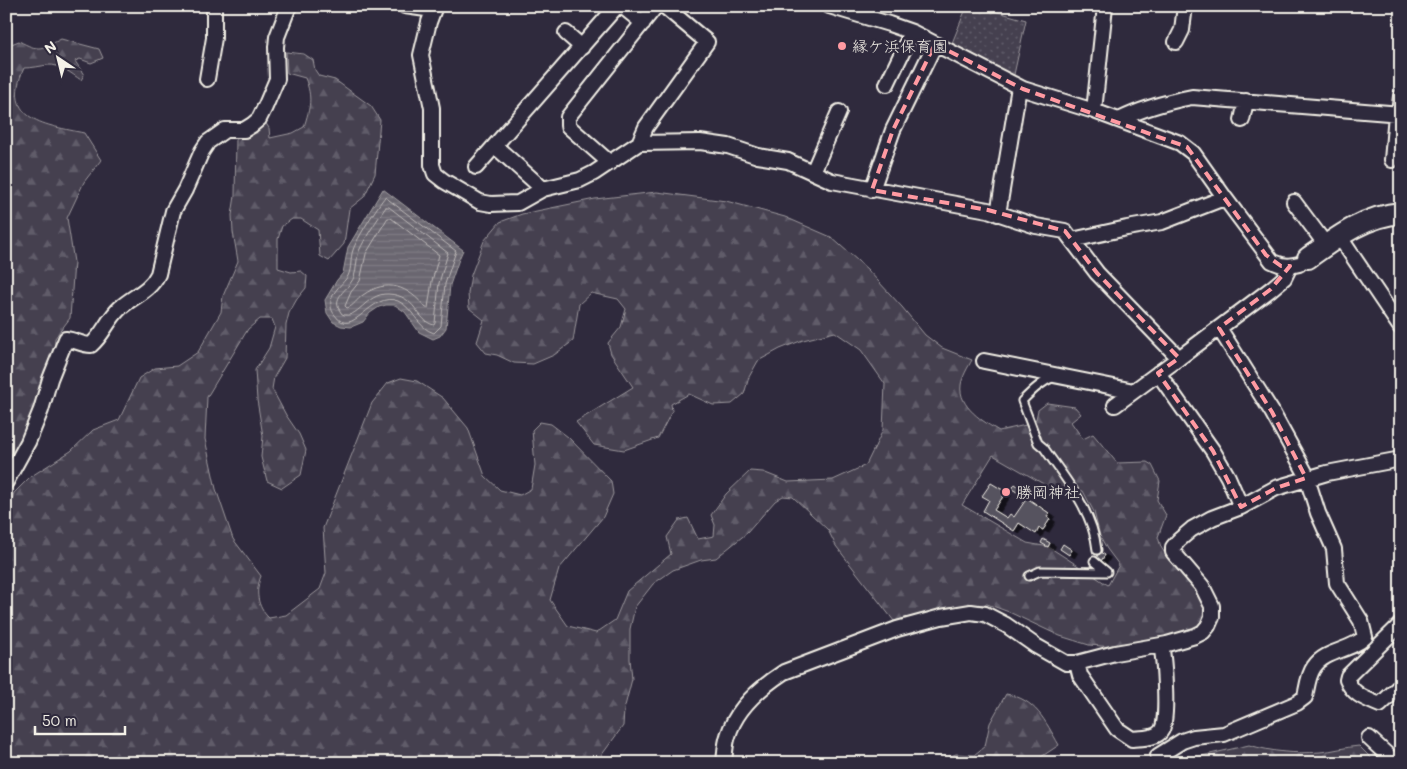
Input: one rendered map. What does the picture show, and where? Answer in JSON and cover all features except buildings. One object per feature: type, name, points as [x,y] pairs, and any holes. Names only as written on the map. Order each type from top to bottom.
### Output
[{"type":"street","points":[[207,78],[212,59],[214,6]]},
{"type":"street","points":[[6,482],[41,410],[50,379],[66,338],[91,346],[98,339],[113,315],[154,282],[158,274],[173,211],[202,151],[208,142],[225,130],[244,130],[259,120],[277,79],[277,37],[289,6]]},
{"type":"street","points":[[406,6],[434,8],[422,55],[432,108],[432,165],[435,174],[480,202],[491,204],[518,203],[543,189],[580,180],[610,163],[639,143],[646,128],[707,42],[664,6]]},
{"type":"street","points":[[476,167],[617,6]]},
{"type":"street","points":[[622,6],[643,23]]},
{"type":"street","points":[[610,163],[568,126],[568,117],[656,6]]},
{"type":"street","points":[[829,6],[912,32],[1020,87],[1094,111],[1187,147],[1272,261],[1281,266],[1299,262]]},
{"type":"street","points":[[1094,111],[1105,6]]},
{"type":"street","points":[[1176,42],[1182,30],[1185,6]]},
{"type":"street","points":[[887,84],[912,32]]},
{"type":"street","points":[[566,33],[582,47]]},
{"type":"street","points":[[872,190],[893,130],[935,44]]},
{"type":"street","points":[[998,214],[1020,87]]},
{"type":"street","points":[[1119,120],[1161,103],[1192,96],[1399,114]]},
{"type":"street","points":[[1392,160],[1401,96]]},
{"type":"street","points":[[1242,120],[1246,101]]},
{"type":"street","points":[[813,172],[839,112]]},
{"type":"street","points":[[639,143],[700,142],[728,146],[758,156],[788,161],[832,181],[872,190],[988,210],[1036,226],[1065,231],[1097,273],[1179,358]]},
{"type":"street","points":[[495,146],[543,189]]},
{"type":"street","points":[[1072,240],[1162,222],[1224,198]]},
{"type":"street","points":[[1294,202],[1332,241],[1401,328]]},
{"type":"street","points":[[1115,405],[1271,289],[1299,262],[1361,223],[1376,217],[1401,213]]},
{"type":"street","points":[[1144,738],[1159,759],[1182,741],[1194,737],[1224,734],[1297,703],[1305,697],[1314,666],[1326,657],[1357,644],[1365,638],[1361,621],[1337,583],[1334,549],[1318,512],[1305,472],[1272,412],[1218,328]]},
{"type":"street","points":[[984,361],[1134,391]]},
{"type":"street","points":[[1158,373],[1213,451],[1228,477],[1241,507]]},
{"type":"street","points":[[724,763],[728,735],[734,723],[744,706],[769,682],[784,672],[897,628],[941,616],[971,612],[985,614],[1006,625],[1059,660],[1078,663],[1195,636],[1203,632],[1208,626],[1212,617],[1212,606],[1193,573],[1173,552],[1172,547],[1179,540],[1192,529],[1212,518],[1241,507],[1276,488],[1306,478],[1401,459]]},
{"type":"street","points":[[1401,624],[1348,676],[1347,680],[1349,686],[1356,694],[1380,705],[1401,685]]},
{"type":"street","points":[[1078,663],[1080,675],[1117,728],[1132,739],[1155,736],[1161,732],[1164,724],[1166,674],[1161,645]]},
{"type":"street","points":[[1369,738],[1396,763]]},
{"type":"lane","points":[[1057,376],[1045,380],[1022,401],[1038,443],[1044,448],[1089,517],[1096,536],[1097,550]]},
{"type":"lane","points":[[1029,576],[1040,571],[1107,572],[1094,561]]},
{"type":"highlighted area","points":[[935,44],[1023,89],[1187,147],[1266,255],[1281,266],[1290,266],[1271,289],[1219,328],[1272,412],[1306,478],[1276,488],[1241,507],[1213,451],[1158,373],[1179,358],[1097,273],[1065,231],[988,210],[872,190],[893,130]]},
{"type":"green space","points":[[967,6],[977,6],[1026,20],[1013,79],[950,48]]},
{"type":"green space","points":[[61,39],[99,49],[103,58],[91,63],[80,59],[75,61],[84,75],[81,80],[57,66],[48,65],[24,68],[18,86],[18,99],[23,110],[42,123],[84,133],[101,160],[84,182],[67,218],[74,262],[70,318],[55,338],[54,367],[6,480],[6,46],[19,41],[31,47],[40,48]]},
{"type":"green space","points":[[286,52],[304,54],[313,60],[315,70],[319,76],[335,80],[371,106],[380,120],[375,174],[364,197],[349,209],[344,244],[329,261],[320,256],[318,230],[301,219],[292,219],[282,226],[278,239],[278,268],[291,272],[301,271],[307,276],[306,288],[289,313],[286,325],[285,358],[274,377],[272,389],[299,434],[306,450],[301,475],[282,488],[267,481],[261,457],[263,436],[257,400],[255,370],[269,348],[275,327],[272,319],[260,319],[248,329],[207,397],[205,439],[216,489],[233,539],[261,576],[258,598],[262,609],[269,618],[286,615],[320,589],[326,573],[323,528],[372,403],[388,383],[401,378],[417,381],[443,398],[468,428],[485,476],[500,490],[520,495],[531,489],[535,465],[532,430],[540,422],[551,424],[568,437],[611,481],[613,494],[603,517],[559,569],[550,600],[568,626],[596,633],[615,620],[627,591],[671,554],[667,537],[679,520],[688,518],[698,539],[714,536],[715,525],[711,515],[726,494],[750,471],[763,472],[788,482],[833,480],[866,465],[883,430],[885,384],[861,350],[835,332],[803,340],[780,349],[758,361],[749,377],[744,394],[732,404],[713,405],[689,394],[671,404],[672,411],[658,438],[624,450],[594,445],[576,422],[633,387],[611,354],[608,343],[621,327],[626,309],[618,299],[591,293],[579,304],[573,341],[554,355],[533,364],[514,363],[497,355],[486,353],[477,342],[484,320],[469,308],[468,293],[471,275],[484,241],[500,222],[522,214],[595,199],[657,192],[726,201],[785,217],[831,237],[867,269],[925,335],[942,348],[972,360],[965,372],[961,393],[973,413],[986,423],[999,431],[1026,425],[1036,419],[1038,410],[1047,403],[1075,407],[1081,414],[1071,422],[1083,439],[1093,434],[1117,463],[1147,462],[1152,465],[1160,481],[1157,500],[1166,515],[1158,537],[1161,547],[1170,562],[1192,579],[1205,606],[1201,623],[1196,628],[1176,638],[1114,647],[1089,645],[1060,636],[1009,612],[987,604],[948,608],[894,621],[836,546],[828,530],[793,497],[783,496],[775,501],[747,533],[716,558],[701,560],[673,570],[653,584],[635,607],[630,629],[632,679],[624,710],[623,726],[598,760],[583,758],[569,763],[6,763],[6,520],[14,493],[30,477],[71,451],[93,430],[119,420],[139,378],[155,368],[177,366],[198,352],[221,312],[223,296],[238,261],[232,215],[235,196],[236,138],[265,122],[269,128],[270,138],[293,133],[304,127],[310,102],[308,85],[305,78],[287,73]],"holes":[[[993,455],[1054,490],[1061,491],[1069,488],[1083,491],[1094,512],[1100,536],[1119,565],[1108,585],[1049,547],[1027,543],[962,505]]]},
{"type":"green space","points":[[1006,694],[1025,701],[1032,706],[1044,720],[1059,745],[1032,763],[933,763],[956,754],[974,755],[985,746],[990,723]]},
{"type":"green space","points":[[1249,745],[1275,751],[1302,753],[1359,746],[1376,763],[1171,763]]},
{"type":"water","points":[[383,189],[463,250],[450,285],[446,328],[440,336],[433,339],[419,332],[405,312],[395,305],[379,307],[370,313],[363,322],[351,327],[341,326],[333,322],[327,313],[325,300],[343,273],[348,247]]},
{"type":"place","name":"縁ケ浜保育園","points":[[842,46]]},
{"type":"place","name":"勝岡神社","points":[[1006,492]]}]
